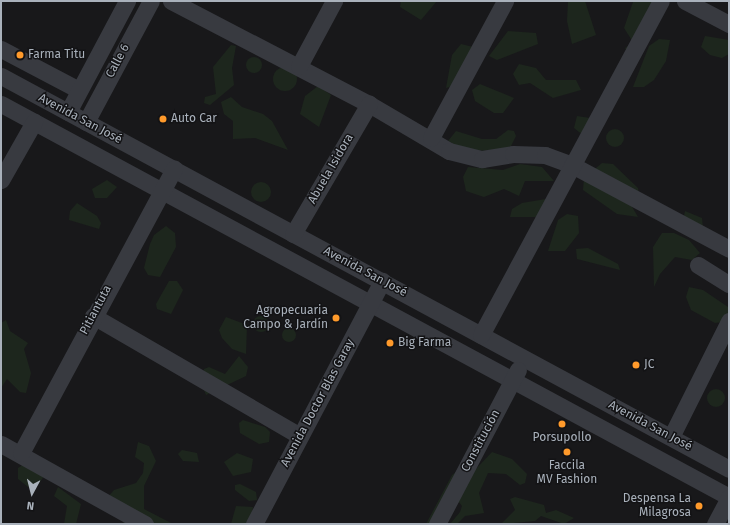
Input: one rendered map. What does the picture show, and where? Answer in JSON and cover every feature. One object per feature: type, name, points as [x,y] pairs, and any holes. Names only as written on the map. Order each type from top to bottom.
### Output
[{"type":"street","name":"Calle 6","points":[[68,112],[127,1]]},
{"type":"street","name":"Calle 6","points":[[86,122],[151,1]]},
{"type":"street","points":[[171,1],[299,66],[466,157],[545,155],[572,165],[729,249]]},
{"type":"street","points":[[299,66],[334,1]]},
{"type":"street","points":[[431,138],[505,1]]},
{"type":"street","points":[[481,335],[661,1]]},
{"type":"street","points":[[685,1],[729,24]]},
{"type":"street","points":[[1,77],[7,53],[79,90]]},
{"type":"street","name":"Avenida San José","points":[[1,77],[729,469]]},
{"type":"street","name":"Avenida San José","points":[[1,104],[729,497]]},
{"type":"street","name":"Abuela Isidora","points":[[293,234],[369,104]]},
{"type":"street","points":[[1,180],[34,122]]},
{"type":"street","name":"Pitiantuta","points":[[21,453],[160,190],[174,169]]},
{"type":"street","points":[[698,265],[729,284]]},
{"type":"street","name":"Avenida Doctor Blas Garay","points":[[254,524],[382,281]]},
{"type":"street","points":[[93,316],[300,436]]},
{"type":"street","points":[[671,437],[729,321]]},
{"type":"street","name":"Constitución","points":[[437,524],[524,358]]},
{"type":"street","points":[[1,444],[21,453],[145,524]]},
{"type":"street","points":[[714,524],[729,497]]},
{"type":"shaded area","points":[[401,1],[437,1],[421,20],[400,7]]},
{"type":"shaded area","points":[[568,1],[585,1],[596,35],[572,44],[567,21]]},
{"type":"shaded area","points":[[653,1],[628,53],[625,48],[631,44],[631,39],[624,28],[633,2]]},
{"type":"shaded area","points":[[508,31],[536,33],[538,44],[497,60],[489,56]]},
{"type":"shaded area","points":[[705,36],[729,40],[729,54],[722,58],[710,55],[701,47]]},
{"type":"shaded area","points":[[659,39],[670,40],[666,61],[654,80],[644,87],[633,87],[649,46]]},
{"type":"shaded area","points":[[461,44],[473,47],[453,86],[446,88],[452,55]]},
{"type":"shaded area","points":[[231,45],[236,46],[232,68],[234,85],[210,105],[204,103],[205,97],[216,94],[213,67]]},
{"type":"shaded area","points":[[251,57],[257,57],[262,62],[260,71],[257,73],[251,73],[246,68],[246,62]]},
{"type":"shaded area","points":[[519,64],[536,68],[546,80],[576,80],[581,90],[553,98],[530,83],[519,85],[513,74]]},
{"type":"shaded area","points":[[285,67],[293,71],[297,79],[293,87],[285,91],[277,87],[273,79],[277,71]]},
{"type":"shaded area","points":[[480,84],[514,98],[503,113],[494,113],[475,101],[472,90]]},
{"type":"shaded area","points":[[318,86],[331,95],[319,127],[300,114],[305,96]]},
{"type":"shaded area","points":[[231,97],[242,107],[263,114],[272,121],[288,150],[255,138],[233,139],[233,121],[224,114],[221,102]]},
{"type":"shaded area","points":[[577,116],[590,118],[584,136],[574,128]]},
{"type":"shaded area","points":[[615,129],[621,132],[624,138],[621,144],[615,147],[609,144],[606,138],[609,132]]},
{"type":"shaded area","points":[[508,130],[514,131],[516,136],[511,146],[502,150],[466,151],[448,141],[456,131],[482,139],[496,139]]},
{"type":"shaded area","points":[[602,163],[613,164],[638,188],[639,194],[631,205],[638,217],[617,214],[583,190],[584,178]]},
{"type":"shaded area","points":[[520,164],[542,167],[554,181],[525,181],[519,196],[504,189],[484,197],[466,191],[463,177],[468,167],[503,170]]},
{"type":"shaded area","points":[[107,180],[117,187],[107,198],[95,198],[92,189]]},
{"type":"shaded area","points":[[261,182],[268,185],[271,192],[268,199],[261,202],[254,199],[251,192],[254,185]]},
{"type":"shaded area","points":[[546,199],[537,217],[510,217],[512,209],[522,203]]},
{"type":"shaded area","points":[[77,203],[97,216],[101,223],[99,229],[69,220],[70,211]]},
{"type":"shaded area","points":[[685,211],[702,218],[703,228],[683,221]]},
{"type":"shaded area","points":[[567,214],[578,216],[579,233],[565,251],[548,251],[558,220]]},
{"type":"shaded area","points":[[166,226],[175,233],[176,247],[160,277],[148,275],[144,268],[150,244],[154,235]]},
{"type":"shaded area","points":[[662,233],[674,233],[689,240],[700,253],[692,260],[675,257],[660,274],[654,287],[653,247]]},
{"type":"shaded area","points":[[588,248],[618,264],[620,270],[577,259],[576,249]]},
{"type":"shaded area","points":[[169,281],[177,281],[183,290],[171,314],[157,309],[156,304]]},
{"type":"shaded area","points":[[689,287],[703,290],[728,307],[729,321],[715,323],[691,310],[686,297]]},
{"type":"shaded area","points":[[261,316],[268,321],[269,324],[264,331],[261,332],[254,327],[253,324],[258,317]]},
{"type":"shaded area","points":[[226,317],[247,325],[246,354],[232,349],[222,338],[219,330]]},
{"type":"shaded area","points":[[6,320],[10,331],[28,343],[24,349],[31,373],[26,393],[20,392],[7,379],[1,388],[1,323]]},
{"type":"shaded area","points":[[286,328],[292,328],[296,332],[296,338],[292,342],[286,342],[282,338],[282,332]]},
{"type":"shaded area","points":[[239,356],[248,367],[246,376],[206,395],[202,385],[204,369],[209,367],[225,374]]},
{"type":"shaded area","points":[[712,389],[720,389],[725,394],[723,405],[720,407],[712,407],[707,402],[707,394]]},
{"type":"shaded area","points":[[243,420],[265,427],[270,432],[269,442],[259,444],[240,433],[239,423]]},
{"type":"shaded area","points":[[138,442],[149,446],[156,461],[144,486],[144,509],[173,524],[122,524],[125,520],[107,498],[114,490],[136,483],[143,473],[144,463],[135,457]]},
{"type":"shaded area","points":[[182,450],[197,453],[199,462],[183,461],[178,454]]},
{"type":"shaded area","points":[[492,452],[512,459],[527,474],[525,483],[520,485],[506,474],[488,473],[479,493],[484,513],[465,516],[457,524],[450,524],[460,512],[462,506],[459,502],[443,524],[426,524],[452,475],[461,468],[474,471]]},
{"type":"shaded area","points":[[237,453],[253,459],[251,472],[233,476],[224,462]]},
{"type":"shaded area","points":[[24,464],[45,475],[37,486],[28,487],[18,479],[18,468]]},
{"type":"shaded area","points":[[240,484],[256,492],[257,500],[249,501],[235,490],[235,485]]},
{"type":"shaded area","points":[[58,487],[81,504],[76,524],[64,524],[67,506],[54,496]]},
{"type":"shaded area","points":[[515,497],[544,505],[546,513],[556,510],[574,518],[564,524],[541,516],[535,521],[501,524],[515,510],[510,499]]},
{"type":"shaded area","points":[[236,506],[253,507],[251,524],[231,524]]},
{"type":"place","name":"Farma Titu","points":[[20,55]]},
{"type":"place","name":"Auto Car","points":[[163,119]]},
{"type":"place","name":"Agropecuaria Campo & Jardín","points":[[336,318]]},
{"type":"place","name":"Big Farma","points":[[390,343]]},
{"type":"place","name":"JC","points":[[636,365]]},
{"type":"place","name":"Porsupollo","points":[[562,424]]},
{"type":"place","name":"Faccila MV Fashion","points":[[567,452]]},
{"type":"place","name":"Despensa La Milagrosa","points":[[699,506]]}]
